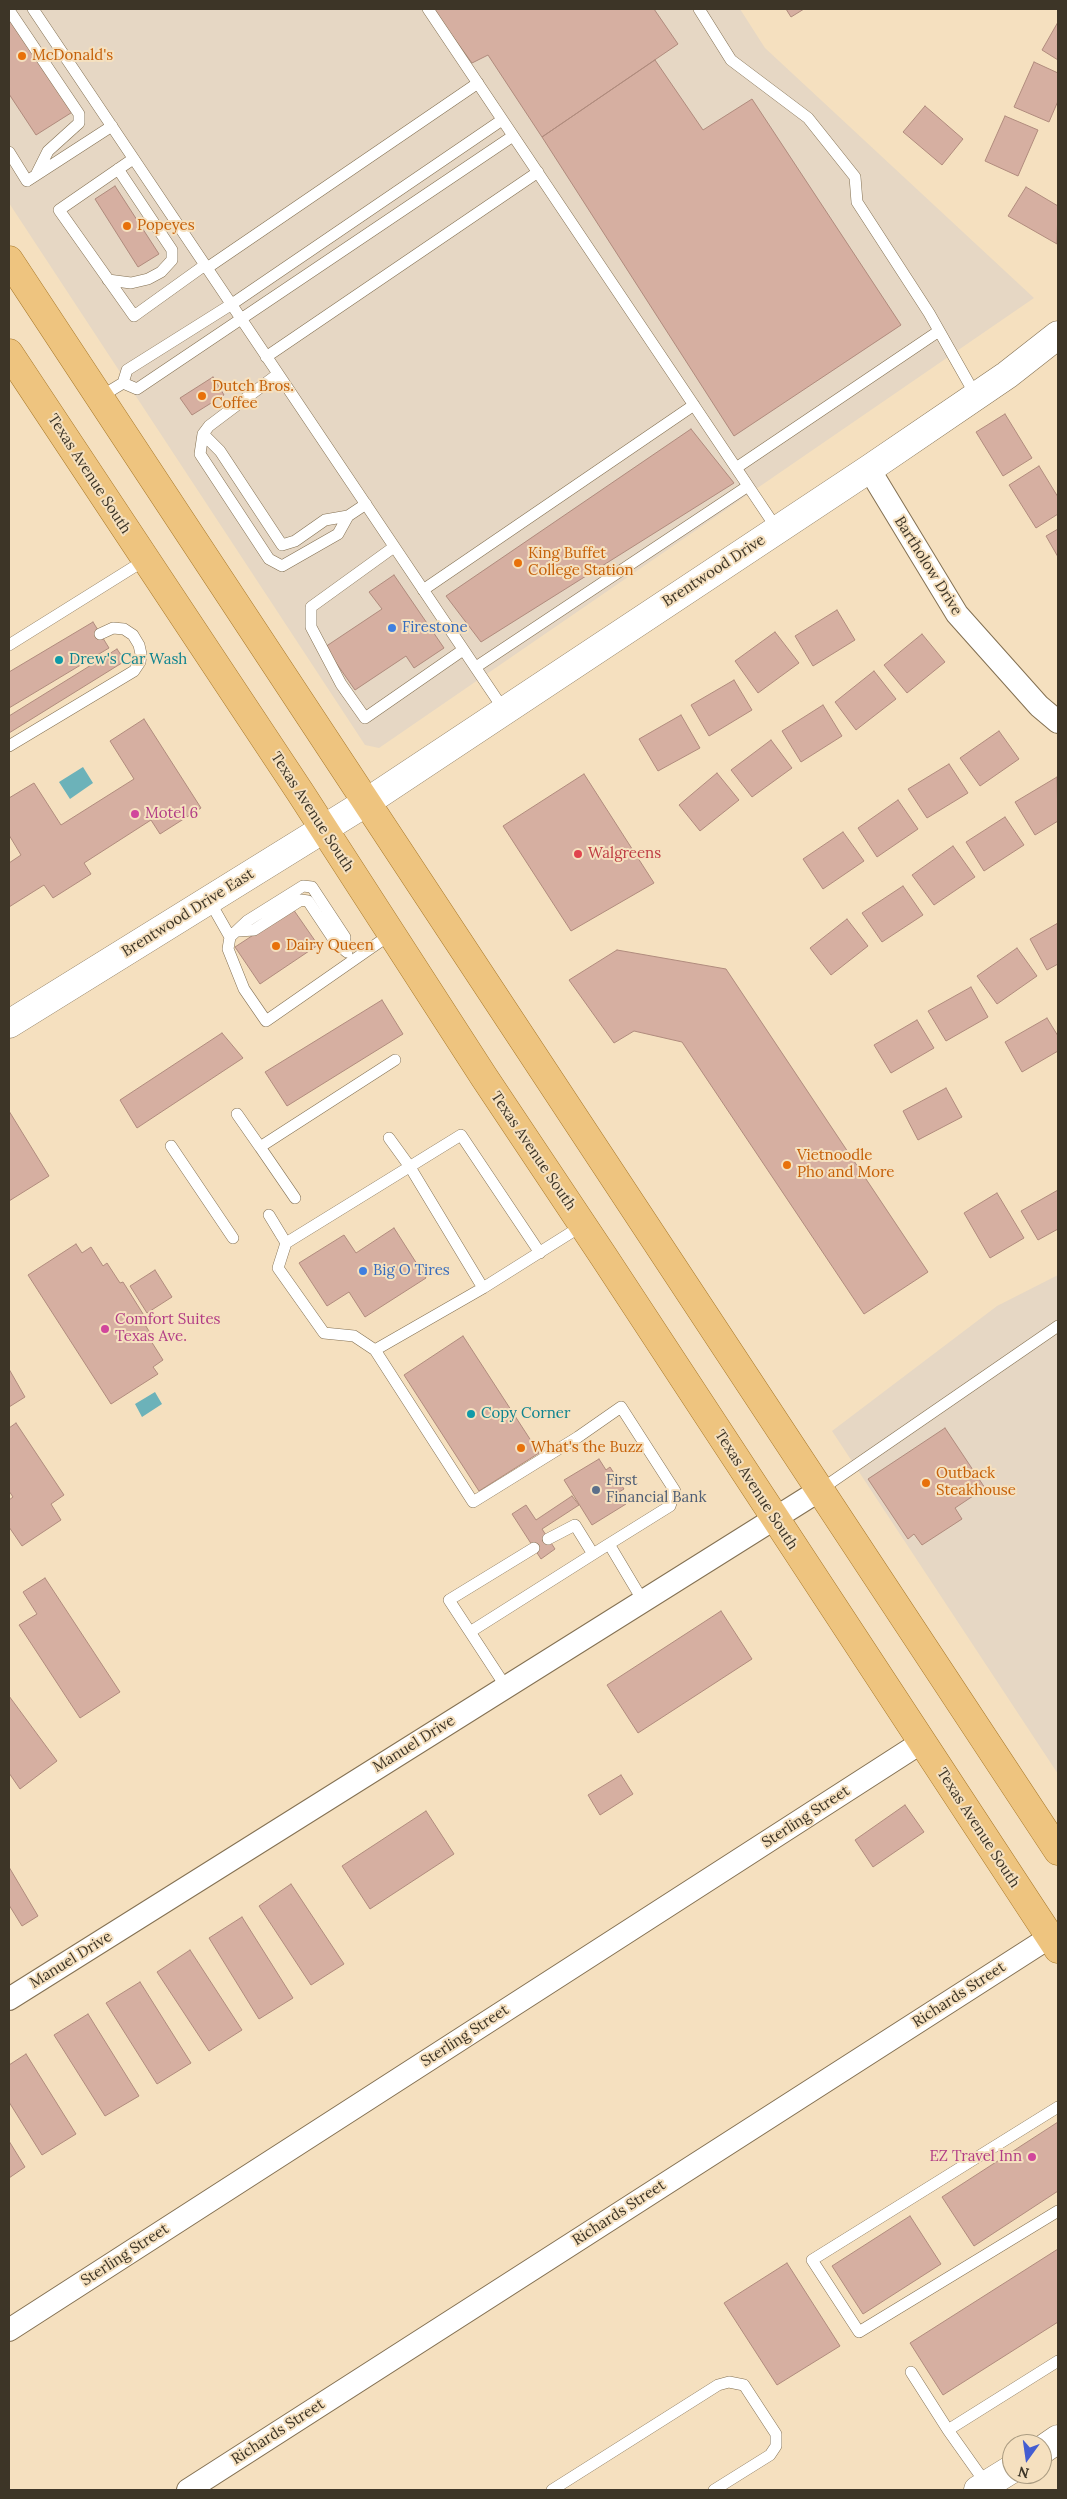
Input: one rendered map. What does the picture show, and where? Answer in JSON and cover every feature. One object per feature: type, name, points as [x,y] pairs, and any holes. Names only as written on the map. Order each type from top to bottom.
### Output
[{"type":"main road","points":[[9,260],[1058,1851]]},
{"type":"main road","name":"Texas Avenue South","points":[[9,353],[144,560],[323,828],[484,1077],[1054,1943]]},
{"type":"street","name":"Brentwood Drive","points":[[367,802],[869,469],[976,396],[1058,334]]},
{"type":"street","name":"Bartholow Drive","points":[[869,469],[957,614],[1039,706],[1058,722]]},
{"type":"street","name":"Brentwood Drive East","points":[[9,1024],[367,802]]},
{"type":"street","name":"Manuel Drive","points":[[9,1999],[820,1490]]},
{"type":"street","name":"Sterling Street","points":[[9,2330],[922,1742]]},
{"type":"street","name":"Richards Street","points":[[188,2490],[1054,1943]]},
{"type":"street","points":[[983,2488],[1002,2476]]},
{"type":"lane","points":[[33,9],[504,710]]},
{"type":"lane","points":[[428,9],[777,529]]},
{"type":"lane","points":[[699,9],[731,60],[808,118],[855,177],[858,202],[939,332],[976,396]]},
{"type":"lane","points":[[9,10],[79,114],[79,123],[48,151],[38,174]]},
{"type":"lane","points":[[133,159],[59,210],[134,316],[478,83]]},
{"type":"lane","points":[[100,397],[123,383],[127,370],[232,304],[502,120]]},
{"type":"lane","points":[[9,152],[27,180],[112,126]]},
{"type":"lane","points":[[123,383],[138,388],[513,136]]},
{"type":"lane","points":[[108,280],[131,283],[148,279],[161,272],[172,260],[172,250],[118,170]]},
{"type":"lane","points":[[266,357],[538,172]]},
{"type":"lane","points":[[736,468],[939,332]]},
{"type":"lane","points":[[278,374],[209,426],[203,434],[200,454],[269,559],[282,566],[338,534],[348,516]]},
{"type":"lane","points":[[424,590],[694,405]]},
{"type":"lane","points":[[203,434],[220,451],[282,545],[295,541],[326,520],[348,516],[366,504]]},
{"type":"lane","points":[[476,667],[748,486]]},
{"type":"lane","points":[[394,547],[311,607],[310,627],[341,684],[365,718],[463,650]]},
{"type":"lane","points":[[9,645],[144,560]]},
{"type":"lane","points":[[9,746],[134,671],[140,662],[141,654],[139,645],[133,635],[124,629],[113,628],[100,634]]},
{"type":"lane","points":[[209,900],[235,934]]},
{"type":"lane","points":[[235,934],[254,930],[301,900],[308,901],[336,943],[344,948],[352,961]]},
{"type":"lane","points":[[235,934],[228,949],[244,989],[266,1021],[391,934]]},
{"type":"lane","points":[[260,1147],[395,1060]]},
{"type":"lane","points":[[237,1114],[295,1198]]},
{"type":"lane","points":[[470,1632],[670,1506],[675,1491],[621,1407],[578,1437],[473,1502],[375,1350],[354,1336],[324,1333],[278,1268],[286,1243],[461,1135],[540,1253]]},
{"type":"lane","points":[[389,1138],[410,1166],[483,1288]]},
{"type":"lane","points":[[171,1146],[233,1238]]},
{"type":"lane","points":[[269,1215],[286,1243]]},
{"type":"lane","points":[[375,1350],[483,1288],[583,1226]]},
{"type":"lane","points":[[820,1490],[1058,1326]]},
{"type":"lane","points":[[548,1539],[575,1525],[593,1554]]},
{"type":"lane","points":[[609,1544],[643,1601]]},
{"type":"lane","points":[[506,1687],[449,1600],[534,1548]]},
{"type":"lane","points":[[1058,2107],[812,2260],[859,2332],[1058,2211]]},
{"type":"lane","points":[[948,2430],[1058,2361]]},
{"type":"lane","points":[[911,2372],[983,2488]]},
{"type":"lane","points":[[552,2490],[718,2385],[729,2382],[744,2385],[776,2434],[776,2446],[770,2455],[714,2490]]},
{"type":"shaded area","points":[[9,9],[740,9],[765,48],[1034,298],[379,748],[365,745],[9,203]]},
{"type":"shaded area","points":[[1058,1275],[1058,1774],[832,1431],[997,1306]]},
{"type":"water","points":[[83,767],[93,783],[70,799],[59,782]]},
{"type":"water","points":[[155,1392],[162,1404],[142,1417],[135,1404]]},
{"type":"building","points":[[433,9],[654,9],[678,44],[542,137],[488,55],[472,63]]},
{"type":"building","points":[[786,9],[804,9],[791,17]]},
{"type":"building","name":"McDonald's","points":[[9,18],[74,111],[36,135],[9,94]]},
{"type":"building","points":[[1058,22],[1058,60],[1042,50]]},
{"type":"building","points":[[655,60],[703,130],[752,99],[901,325],[734,436],[542,137]]},
{"type":"building","points":[[1034,62],[1058,73],[1058,101],[1049,122],[1014,107]]},
{"type":"building","points":[[925,106],[963,139],[942,165],[903,132]]},
{"type":"building","points":[[1005,116],[1038,130],[1018,176],[985,161]]},
{"type":"building","name":"Popeyes","points":[[115,186],[159,254],[138,267],[95,199]]},
{"type":"building","points":[[1026,187],[1058,206],[1057,244],[1008,216]]},
{"type":"building","name":"Dutch Bros. Coffee","points":[[213,377],[224,395],[192,415],[180,398]]},
{"type":"building","points":[[1005,414],[1032,458],[1003,476],[976,432]]},
{"type":"building","points":[[691,429],[734,483],[481,642],[446,596]]},
{"type":"building","points":[[1039,466],[1058,497],[1058,514],[1036,528],[1009,485]]},
{"type":"building","points":[[1058,529],[1058,557],[1046,536]]},
{"type":"building","name":"Firestone","points":[[394,575],[444,648],[414,668],[406,656],[355,690],[325,647],[382,609],[369,592]]},
{"type":"building","points":[[837,610],[855,640],[813,666],[795,636]]},
{"type":"building","name":"Drew's Car Wash","points":[[93,622],[109,648],[9,708],[9,672]]},
{"type":"building","points":[[775,632],[799,663],[758,693],[735,661]]},
{"type":"building","points":[[922,634],[945,662],[907,693],[884,665]]},
{"type":"building","points":[[117,649],[125,661],[9,733],[9,716]]},
{"type":"building","points":[[874,671],[896,699],[856,730],[835,702]]},
{"type":"building","points":[[734,680],[752,710],[709,736],[691,705]]},
{"type":"building","points":[[823,705],[842,736],[801,762],[782,731]]},
{"type":"building","points":[[681,715],[700,748],[658,771],[639,739]]},
{"type":"building","name":"Motel 6","points":[[144,719],[201,808],[160,834],[151,820],[84,863],[91,874],[53,898],[44,885],[9,907],[9,863],[21,855],[9,835],[9,798],[34,783],[61,825],[134,779],[110,741]]},
{"type":"building","points":[[999,731],[1019,759],[980,786],[960,758]]},
{"type":"building","points":[[771,740],[792,768],[752,797],[731,770]]},
{"type":"building","points":[[949,764],[968,793],[927,818],[908,789]]},
{"type":"building","points":[[717,773],[739,800],[700,831],[679,805]]},
{"type":"building","name":"Walgreens","points":[[584,774],[654,883],[571,931],[503,826]]},
{"type":"building","points":[[1057,777],[1058,821],[1035,835],[1015,802]]},
{"type":"building","points":[[898,800],[918,829],[877,857],[858,828]]},
{"type":"building","points":[[1005,817],[1024,845],[984,871],[966,842]]},
{"type":"building","points":[[843,832],[864,861],[823,889],[803,859]]},
{"type":"building","points":[[953,846],[975,877],[934,905],[912,875]]},
{"type":"building","points":[[903,886],[923,915],[882,942],[862,913]]},
{"type":"building","name":"Dairy Queen","points":[[293,909],[318,945],[260,984],[235,947]]},
{"type":"building","points":[[847,919],[868,946],[831,975],[810,948]]},
{"type":"building","points":[[1058,923],[1058,964],[1047,970],[1030,939]]},
{"type":"building","points":[[1017,948],[1037,976],[997,1004],[977,976]]},
{"type":"building","points":[[617,950],[726,969],[928,1272],[864,1314],[682,1042],[634,1031],[614,1043],[569,980]]},
{"type":"building","points":[[971,987],[988,1017],[946,1041],[928,1011]]},
{"type":"building","points":[[382,1000],[403,1034],[287,1106],[265,1072]]},
{"type":"building","points":[[1047,1018],[1058,1036],[1058,1051],[1022,1072],[1005,1042]]},
{"type":"building","points":[[917,1020],[934,1048],[891,1073],[874,1045]]},
{"type":"building","points":[[222,1033],[243,1058],[137,1128],[120,1100]]},
{"type":"building","points":[[946,1088],[962,1117],[918,1140],[903,1111]]},
{"type":"building","points":[[9,1111],[49,1176],[9,1201]]},
{"type":"building","points":[[1058,1190],[1058,1229],[1038,1240],[1021,1211]]},
{"type":"building","points":[[997,1193],[1024,1238],[990,1258],[964,1213]]},
{"type":"building","name":"Big O Tires","points":[[394,1228],[426,1278],[365,1317],[349,1292],[327,1306],[299,1263],[344,1235],[356,1253]]},
{"type":"building","name":"Comfort Suites Texas Ave.","points":[[76,1244],[82,1253],[91,1247],[103,1266],[107,1263],[120,1283],[123,1282],[145,1317],[142,1320],[154,1339],[151,1341],[163,1360],[153,1367],[158,1374],[111,1404],[28,1275]]},
{"type":"building","points":[[155,1270],[172,1297],[147,1313],[130,1286]]},
{"type":"building","name":"Copy Corner","points":[[463,1336],[539,1453],[479,1491],[404,1375]]},
{"type":"building","points":[[9,1369],[25,1397],[9,1407]]},
{"type":"building","points":[[16,1423],[64,1495],[51,1504],[61,1520],[22,1546],[9,1527],[9,1500],[13,1497],[9,1491],[9,1428]]},
{"type":"building","name":"Outback Steakhouse","points":[[945,1428],[985,1488],[955,1508],[962,1519],[922,1545],[914,1534],[908,1539],[868,1479]]},
{"type":"building","name":"First Financial Bank","points":[[599,1459],[606,1470],[610,1467],[624,1489],[619,1492],[626,1504],[592,1525],[564,1480]]},
{"type":"building","points":[[572,1496],[579,1505],[542,1529],[555,1549],[541,1559],[512,1514],[526,1505],[536,1520]]},
{"type":"building","points":[[45,1578],[120,1692],[80,1718],[19,1625],[37,1614],[23,1592]]},
{"type":"building","points":[[721,1611],[752,1659],[638,1733],[607,1685]]},
{"type":"building","points":[[9,1696],[57,1761],[20,1789],[9,1773]]},
{"type":"building","points":[[621,1775],[633,1794],[600,1815],[588,1795]]},
{"type":"building","points":[[905,1805],[924,1832],[873,1867],[855,1840]]},
{"type":"building","points":[[426,1811],[454,1854],[370,1909],[342,1866]]},
{"type":"building","points":[[9,1867],[38,1916],[22,1926],[9,1905]]},
{"type":"building","points":[[291,1884],[344,1964],[311,1985],[259,1906]]},
{"type":"building","points":[[242,1917],[293,1998],[259,2019],[209,1938]]},
{"type":"building","points":[[190,1950],[242,2030],[209,2051],[157,1972]]},
{"type":"building","points":[[140,1982],[191,2063],[157,2084],[106,2003]]},
{"type":"building","points":[[88,2014],[139,2096],[105,2116],[54,2035]]},
{"type":"building","points":[[26,2054],[76,2134],[42,2155],[9,2102],[9,2065]]},
{"type":"building","name":"EZ Travel Inn","points":[[1058,2122],[1058,2191],[974,2246],[942,2197]]},
{"type":"building","points":[[9,2141],[25,2167],[9,2178]]},
{"type":"building","points":[[910,2216],[941,2264],[863,2314],[832,2266]]},
{"type":"building","points":[[1058,2249],[1058,2322],[943,2395],[910,2343]]},
{"type":"building","points":[[787,2263],[840,2346],[777,2385],[724,2303]]},
{"type":"place","name":"McDonald's","points":[[22,56]]},
{"type":"place","name":"Popeyes","points":[[127,226]]},
{"type":"place","name":"Dutch Bros. Coffee","points":[[202,396]]},
{"type":"place","name":"King Buffet College Station","points":[[518,563]]},
{"type":"place","name":"Firestone","points":[[392,628]]},
{"type":"place","name":"Drew's Car Wash","points":[[59,660]]},
{"type":"place","name":"Motel 6","points":[[135,814]]},
{"type":"place","name":"Walgreens","points":[[578,854]]},
{"type":"place","name":"Dairy Queen","points":[[276,946]]},
{"type":"place","name":"Vietnoodle Pho and More","points":[[787,1165]]},
{"type":"place","name":"Big O Tires","points":[[363,1271]]},
{"type":"place","name":"Comfort Suites Texas Ave.","points":[[105,1329]]},
{"type":"place","name":"Copy Corner","points":[[471,1414]]},
{"type":"place","name":"What's the Buzz","points":[[521,1448]]},
{"type":"place","name":"Outback Steakhouse","points":[[926,1483]]},
{"type":"place","name":"First Financial Bank","points":[[596,1490]]},
{"type":"place","name":"EZ Travel Inn","points":[[1032,2157]]}]
